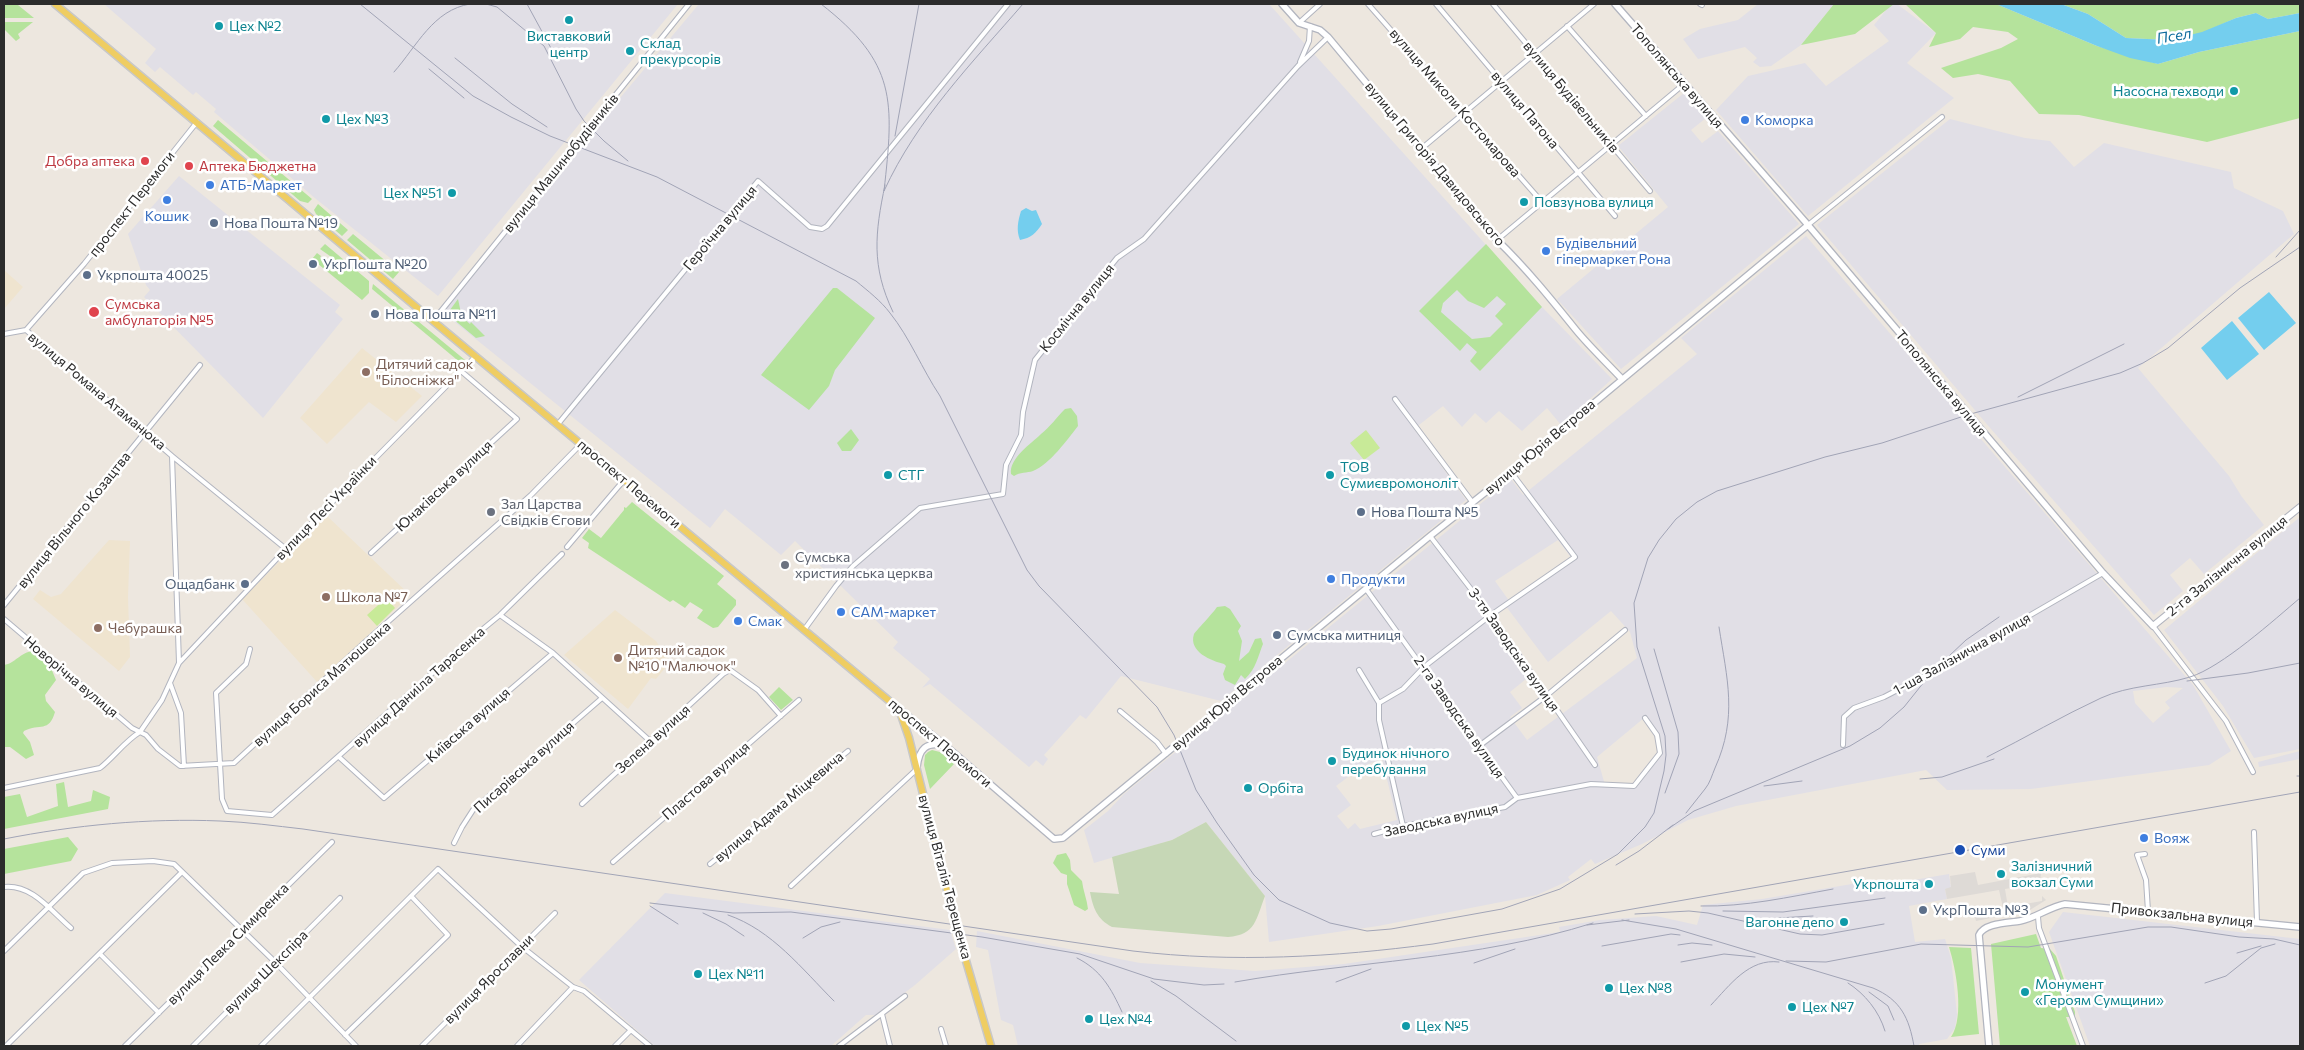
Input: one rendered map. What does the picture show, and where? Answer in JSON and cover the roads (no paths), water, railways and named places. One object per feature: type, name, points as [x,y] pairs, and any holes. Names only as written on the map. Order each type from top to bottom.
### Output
[{"type":"main road","name":"проспект Перемоги","points":[[55,4],[432,321],[899,709]]},
{"type":"main road","name":"вулиця Віталія Терещенка","points":[[899,709],[917,769],[964,954],[991,1046]]},
{"type":"street","name":"вулиця Машинобудівників","points":[[432,321],[689,4]]},
{"type":"street","name":"Героїчна вулиця","points":[[558,424],[758,181],[810,227],[822,229],[827,226],[1008,4]]},
{"type":"street","points":[[1282,4],[1300,23],[1320,4]]},
{"type":"street","name":"вулиця Миколи Костомарова","points":[[1368,4],[1465,112],[1542,202]]},
{"type":"street","name":"вулиця Патона","points":[[1436,4],[1615,216]]},
{"type":"street","name":"вулиця Будівельників","points":[[1493,4],[1650,191]]},
{"type":"street","points":[[1421,149],[1594,4]]},
{"type":"street","name":"Тополянська вулиця","points":[[1615,4],[1808,225],[2103,573],[2153,626],[2226,721],[2253,772]]},
{"type":"street","name":"вулиця Григорія Давидовського","points":[[1300,23],[1310,25],[1328,37],[1497,240],[1522,264],[1572,323],[1574,328],[1621,378]]},
{"type":"street","points":[[1298,66],[1309,41],[1310,25]]},
{"type":"street","points":[[1567,26],[1646,116]]},
{"type":"street","name":"Космічна вулиця","points":[[804,630],[853,566],[920,508],[1003,494],[1006,465],[1022,435],[1023,412],[1035,360],[1117,258],[1144,239],[1298,66],[1328,37]]},
{"type":"street","points":[[1497,240],[1684,84]]},
{"type":"street","points":[[1808,225],[1942,117]]},
{"type":"street","name":"проспект Перемоги","points":[[26,330],[84,264],[197,122]]},
{"type":"street","name":"вулиця Юрія Вєтрова","points":[[1063,838],[1430,536],[1511,472],[1621,378],[1808,225]]},
{"type":"street","name":"вулиця Романа Атаманюка","points":[[4,334],[26,330],[172,456],[179,663],[162,700],[140,732],[133,736],[113,759],[100,768],[4,788]]},
{"type":"street","name":"вулиця Лесі Українки","points":[[179,663],[286,549],[476,356]]},
{"type":"street","name":"вулиця Вільного Козацтва","points":[[4,605],[200,365]]},
{"type":"street","name":"Юнаківська вулиця","points":[[371,553],[517,419],[461,371]]},
{"type":"street","points":[[1395,400],[1473,502]]},
{"type":"street","name":"вулиця Бориса Матюшенка","points":[[182,766],[234,763],[364,643],[531,495],[581,444]]},
{"type":"street","points":[[172,456],[286,549]]},
{"type":"street","points":[[1378,703],[1403,689],[1424,667],[1491,615],[1575,557],[1511,472]]},
{"type":"street","points":[[567,547],[625,480]]},
{"type":"street","name":"2-га Залізнична вулиця","points":[[2153,626],[2300,507]]},
{"type":"street","name":"3-тя Заводська вулиця","points":[[1430,536],[1491,615],[1595,765]]},
{"type":"street","name":"вулиця Даниіла Тарасенка","points":[[219,765],[222,799],[227,810],[272,815],[472,638],[500,616],[562,554]]},
{"type":"street","name":"1-ша Залізнична вулиця","points":[[1843,745],[1844,717],[1854,708],[1884,696],[1932,672],[2103,573]]},
{"type":"street","name":"2-га Заводська вулиця","points":[[1366,589],[1424,667],[1516,798]]},
{"type":"street","points":[[500,616],[553,653],[650,741]]},
{"type":"street","name":"Новорічна вулиця","points":[[4,619],[125,723],[140,732]]},
{"type":"street","points":[[1479,746],[1546,696],[1625,630]]},
{"type":"street","points":[[219,765],[216,693],[246,664],[250,649]]},
{"type":"street","name":"Київська вулиця","points":[[339,757],[384,798],[553,653]]},
{"type":"street","name":"Зелена вулиця","points":[[582,804],[730,670],[758,690],[781,716]]},
{"type":"street","points":[[1360,670],[1378,703],[1379,720],[1403,826]]},
{"type":"street","points":[[170,684],[182,713],[182,766]]},
{"type":"street","name":"Писарівська вулиця","points":[[454,843],[473,810],[602,698]]},
{"type":"street","name":"Пластова вулиця","points":[[613,862],[799,700]]},
{"type":"street","name":"проспект Перемоги","points":[[899,709],[947,747],[1054,839],[1063,838]]},
{"type":"street","points":[[1120,711],[1157,742],[1166,754]]},
{"type":"street","name":"Заводська вулиця","points":[[1374,834],[1403,826],[1505,806],[1516,798],[1591,784],[1634,786],[1660,753],[1657,735],[1644,718]]},
{"type":"street","points":[[140,732],[146,734],[158,749],[182,766]]},
{"type":"street","points":[[791,886],[917,769],[920,750],[925,746],[933,744],[947,747]]},
{"type":"street","name":"вулиця Адама Міцкевича","points":[[710,864],[848,751]]},
{"type":"street","points":[[2254,832],[2257,922]]},
{"type":"street","name":"вулиця Левка Симиренка","points":[[125,1046],[332,842]]},
{"type":"street","points":[[2145,854],[2137,855],[2146,880],[2148,911]]},
{"type":"street","points":[[4,951],[47,906],[83,873],[112,863],[154,861],[174,864],[275,962],[356,1046]]},
{"type":"street","points":[[261,1046],[438,869],[521,946],[573,987],[584,991],[650,1046]]},
{"type":"street","points":[[6,1046],[182,872]]},
{"type":"street","points":[[4,887],[14,886],[32,893],[71,928]]},
{"type":"street","points":[[345,1035],[448,935],[410,896]]},
{"type":"street","name":"вулиця Шекспіра","points":[[193,1046],[340,898]]},
{"type":"street","name":"Привокзальна вулиця","points":[[2038,917],[2057,905],[2064,904],[2300,927]]},
{"type":"street","name":"вулиця Ярославни","points":[[422,1046],[555,913]]},
{"type":"street","points":[[1989,1046],[1980,935],[1985,928],[2038,917],[2039,928],[2083,1046]]},
{"type":"street","points":[[100,954],[159,1013]]},
{"type":"street","points":[[517,1046],[573,987]]},
{"type":"street","points":[[839,1046],[905,996]]},
{"type":"street","points":[[882,1014],[890,1046]]},
{"type":"street","points":[[941,1029],[946,1046]]},
{"type":"street","points":[[614,1046],[632,1030]]},
{"type":"water","name":"Псел","points":[[1996,4],[2061,4],[2088,14],[2126,38],[2169,40],[2202,32],[2236,18],[2256,13],[2268,19],[2300,13],[2300,31],[2199,52],[2158,64],[2130,58],[2097,46]]},
{"type":"water","points":[[1026,208],[1032,211],[1036,210],[1042,224],[1033,235],[1020,240],[1018,222],[1021,211]]},
{"type":"water","points":[[2269,292],[2296,323],[2264,350],[2238,318]]},
{"type":"water","points":[[2232,321],[2259,354],[2227,380],[2201,348]]},
{"type":"railway","points":[[360,4],[473,96],[550,136],[657,177],[856,281],[874,296],[897,323],[940,396],[1027,570],[1039,586],[1157,707],[1174,735],[1196,790],[1254,875],[1279,900],[1330,923],[1367,931],[1391,929],[1502,909],[1560,889],[1618,854],[1645,827],[1654,813],[1666,755],[1665,736],[1637,647],[1634,603],[1648,558],[1659,540],[1676,519],[1697,502],[1717,491],[1825,457],[1882,443],[1967,415],[2120,373],[2143,363],[2168,348],[2240,288],[2300,247]]},
{"type":"railway","points":[[394,72],[436,21],[446,13],[470,4]]},
{"type":"railway","points":[[486,4],[497,7],[544,46],[584,121],[628,161]]},
{"type":"railway","points":[[527,4],[552,50]]},
{"type":"railway","points":[[821,4],[846,25],[864,45],[877,65],[885,86],[889,132],[884,191],[897,165],[929,116],[965,70],[1023,4]]},
{"type":"railway","points":[[895,136],[919,4]]},
{"type":"railway","points":[[455,58],[512,104],[547,127]]},
{"type":"railway","points":[[429,69],[464,98]]},
{"type":"railway","points":[[885,185],[877,234],[877,249],[881,280],[893,312]]},
{"type":"railway","points":[[2276,257],[2300,230]]},
{"type":"railway","points":[[2018,397],[2124,344]]},
{"type":"railway","points":[[1987,757],[2101,698],[2123,690],[2179,680],[2203,672],[2247,642],[2300,598]]},
{"type":"railway","points":[[1668,829],[1694,811],[1850,746],[1880,728],[1904,707],[1932,672],[1966,640],[1999,617]]},
{"type":"railway","points":[[1686,813],[1710,782],[1726,732],[1729,698],[1719,627]]},
{"type":"railway","points":[[1654,649],[1678,732],[1679,754],[1665,793]]},
{"type":"railway","points":[[2187,681],[2248,673],[2300,663]]},
{"type":"railway","points":[[1920,779],[1942,777],[1994,759]]},
{"type":"railway","points":[[1764,786],[1802,781]]},
{"type":"railway","points":[[4,839],[85,826],[139,822],[193,820],[251,823],[303,829],[1133,951],[1208,957],[1283,957],[1396,949],[1433,944],[2300,792]]},
{"type":"railway","points":[[1616,865],[1639,851],[1673,825]]},
{"type":"railway","points":[[1701,906],[1750,903],[1833,889]]},
{"type":"railway","points":[[1723,911],[1783,912],[1885,898]]},
{"type":"railway","points":[[650,903],[733,913],[791,912],[982,937],[1080,954],[1154,979],[1204,985],[1224,984]]},
{"type":"railway","points":[[650,906],[678,924]]},
{"type":"railway","points":[[1635,914],[1689,911],[1708,913],[1800,934],[1822,935],[1884,924]]},
{"type":"railway","points":[[703,913],[726,924],[744,936]]},
{"type":"railway","points":[[728,915],[759,930],[772,940],[834,1001]]},
{"type":"railway","points":[[1778,918],[1813,916]]},
{"type":"railway","points":[[1622,920],[1676,929],[1873,988],[1891,998],[1902,1011],[1914,1046]]},
{"type":"railway","points":[[1587,925],[1629,920]]},
{"type":"railway","points":[[803,938],[821,927],[840,922]]},
{"type":"railway","points":[[1235,982],[1505,945],[1593,923]]},
{"type":"railway","points":[[1789,925],[1830,924]]},
{"type":"railway","points":[[1786,961],[1826,962],[1921,944],[2028,947],[2148,927],[2171,927],[2239,937],[2274,939],[2300,945]]},
{"type":"railway","points":[[1602,946],[1671,934],[1680,935]]},
{"type":"railway","points":[[1678,945],[1692,943],[1712,945]]},
{"type":"railway","points":[[2205,983],[2226,976],[2261,948],[2275,944]]},
{"type":"railway","points":[[2237,953],[2261,946]]},
{"type":"railway","points":[[1474,963],[1515,949]]},
{"type":"railway","points":[[1681,962],[1724,954],[1755,957]]},
{"type":"railway","points":[[1077,958],[1099,974],[1114,995],[1122,1012]]},
{"type":"railway","points":[[1711,1005],[1741,974],[1758,964],[1779,962]]},
{"type":"railway","points":[[1336,982],[1371,969]]},
{"type":"railway","points":[[1151,981],[1176,996],[1236,1041]]},
{"type":"railway","points":[[1848,983],[1871,1004],[1885,1031]]},
{"type":"railway","points":[[1869,992],[1888,1006],[1894,1020]]},
{"type":"place","name":"Виставковий центр","points":[[569,20]]},
{"type":"place","name":"Цех №2","points":[[219,26]]},
{"type":"place","name":"Склад прекурсорів","points":[[630,51]]},
{"type":"place","name":"Насосна техводи","points":[[2234,91]]},
{"type":"place","name":"Цех №3","points":[[326,119]]},
{"type":"place","name":"Коморка","points":[[1745,120]]},
{"type":"place","name":"Добра аптека","points":[[145,161]]},
{"type":"place","name":"Аптека Бюджетна","points":[[189,166]]},
{"type":"place","name":"АТБ-Маркет","points":[[210,185]]},
{"type":"place","name":"Цех №51","points":[[452,193]]},
{"type":"place","name":"Кошик","points":[[167,200]]},
{"type":"place","name":"Повзунова вулиця","points":[[1524,202]]},
{"type":"place","name":"Нова Пошта №19","points":[[214,223]]},
{"type":"place","name":"Будівельний гіпермаркет Рона","points":[[1546,251]]},
{"type":"place","name":"УкрПошта №20","points":[[313,264]]},
{"type":"place","name":"Укрпошта 40025","points":[[87,275]]},
{"type":"place","name":"Сумська амбулаторія №5","points":[[94,312]]},
{"type":"place","name":"Нова Пошта №11","points":[[375,314]]},
{"type":"place","name":"Дитячий садок \"Білосніжка\"","points":[[366,372]]},
{"type":"place","name":"СТГ","points":[[888,475]]},
{"type":"place","name":"ТОВ Сумиєвромоноліт","points":[[1330,475]]},
{"type":"place","name":"Зал Царства Свідків Єгови","points":[[491,512]]},
{"type":"place","name":"Нова Пошта №5","points":[[1361,512]]},
{"type":"place","name":"Сумська християнська церква","points":[[785,565]]},
{"type":"place","name":"Продукти","points":[[1331,579]]},
{"type":"place","name":"Ощадбанк","points":[[245,584]]},
{"type":"place","name":"Школа №7","points":[[326,597]]},
{"type":"place","name":"САМ-маркет","points":[[841,612]]},
{"type":"place","name":"Смак","points":[[738,621]]},
{"type":"place","name":"Чебурашка","points":[[98,628]]},
{"type":"place","name":"Сумська митниця","points":[[1277,635]]},
{"type":"place","name":"Дитячий садок №10 \"Малючок\"","points":[[618,658]]},
{"type":"place","name":"Будинок нічного перебування","points":[[1332,761]]},
{"type":"place","name":"Орбіта","points":[[1248,788]]},
{"type":"place","name":"Вояж","points":[[2144,838]]},
{"type":"place","name":"Суми","points":[[1960,850]]},
{"type":"place","name":"Залізничний вокзал Суми","points":[[2001,874]]},
{"type":"place","name":"Укрпошта","points":[[1929,884]]},
{"type":"place","name":"УкрПошта №3","points":[[1923,910]]},
{"type":"place","name":"Вагонне депо","points":[[1844,922]]},
{"type":"place","name":"Цех №11","points":[[698,974]]},
{"type":"place","name":"Цех №8","points":[[1609,988]]},
{"type":"place","name":"Монумент «Героям Сумщини»","points":[[2025,992]]},
{"type":"place","name":"Цех №7","points":[[1792,1007]]},
{"type":"place","name":"Цех №4","points":[[1089,1019]]},
{"type":"place","name":"Цех №5","points":[[1406,1026]]}]
